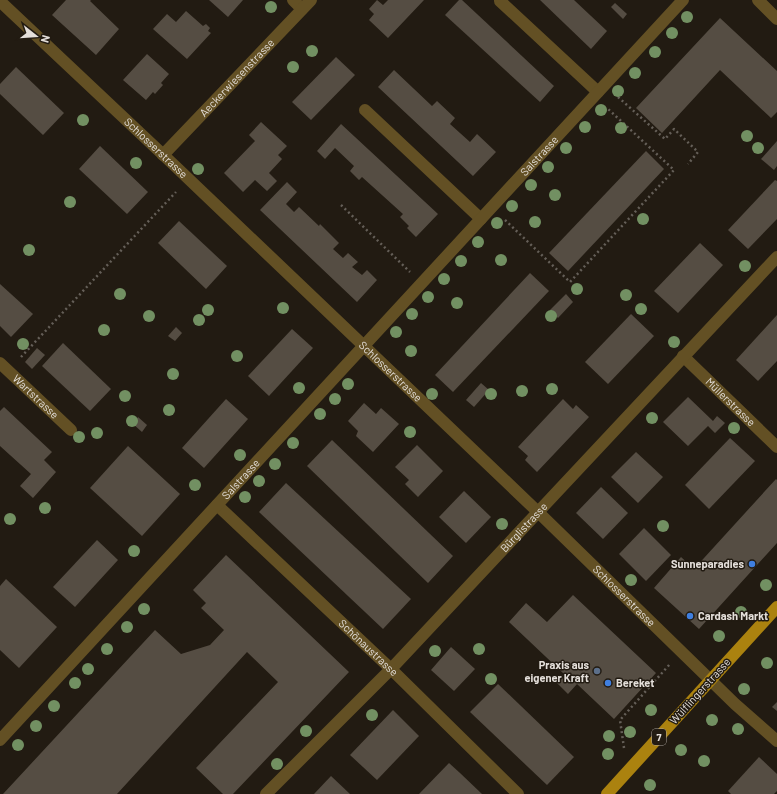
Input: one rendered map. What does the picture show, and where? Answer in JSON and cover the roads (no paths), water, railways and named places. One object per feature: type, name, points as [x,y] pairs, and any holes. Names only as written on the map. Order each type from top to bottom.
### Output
[{"type":"main road","name":"Wülflingerstrasse","points":[[608,794],[710,679],[777,607]]},
{"type":"street","points":[[293,0],[306,4]]},
{"type":"street","name":"Salstrasse","points":[[0,740],[683,0]]},
{"type":"street","points":[[758,0],[777,19]]},
{"type":"street","points":[[500,1],[598,92]]},
{"type":"street","name":"Schlosserstrasse","points":[[3,4],[538,512],[710,679],[777,741]]},
{"type":"street","name":"Aeckerwiesenstrasse","points":[[163,155],[306,4]]},
{"type":"street","points":[[365,110],[481,219]]},
{"type":"street","name":"Bürglistrasse","points":[[266,794],[391,669],[777,257]]},
{"type":"street","name":"Müllerstrasse","points":[[683,356],[777,447]]},
{"type":"street","name":"Wartstrasse","points":[[4,367],[71,430]]},
{"type":"street","name":"Schönaustrasse","points":[[217,505],[391,669],[518,794]]},
{"type":"place","name":"Sunneparadies","points":[[752,564]]},
{"type":"place","name":"Cardash Markt","points":[[690,616]]},
{"type":"place","name":"Praxis aus eigener Kraft","points":[[597,671]]},
{"type":"place","name":"Bereket","points":[[608,683]]}]
